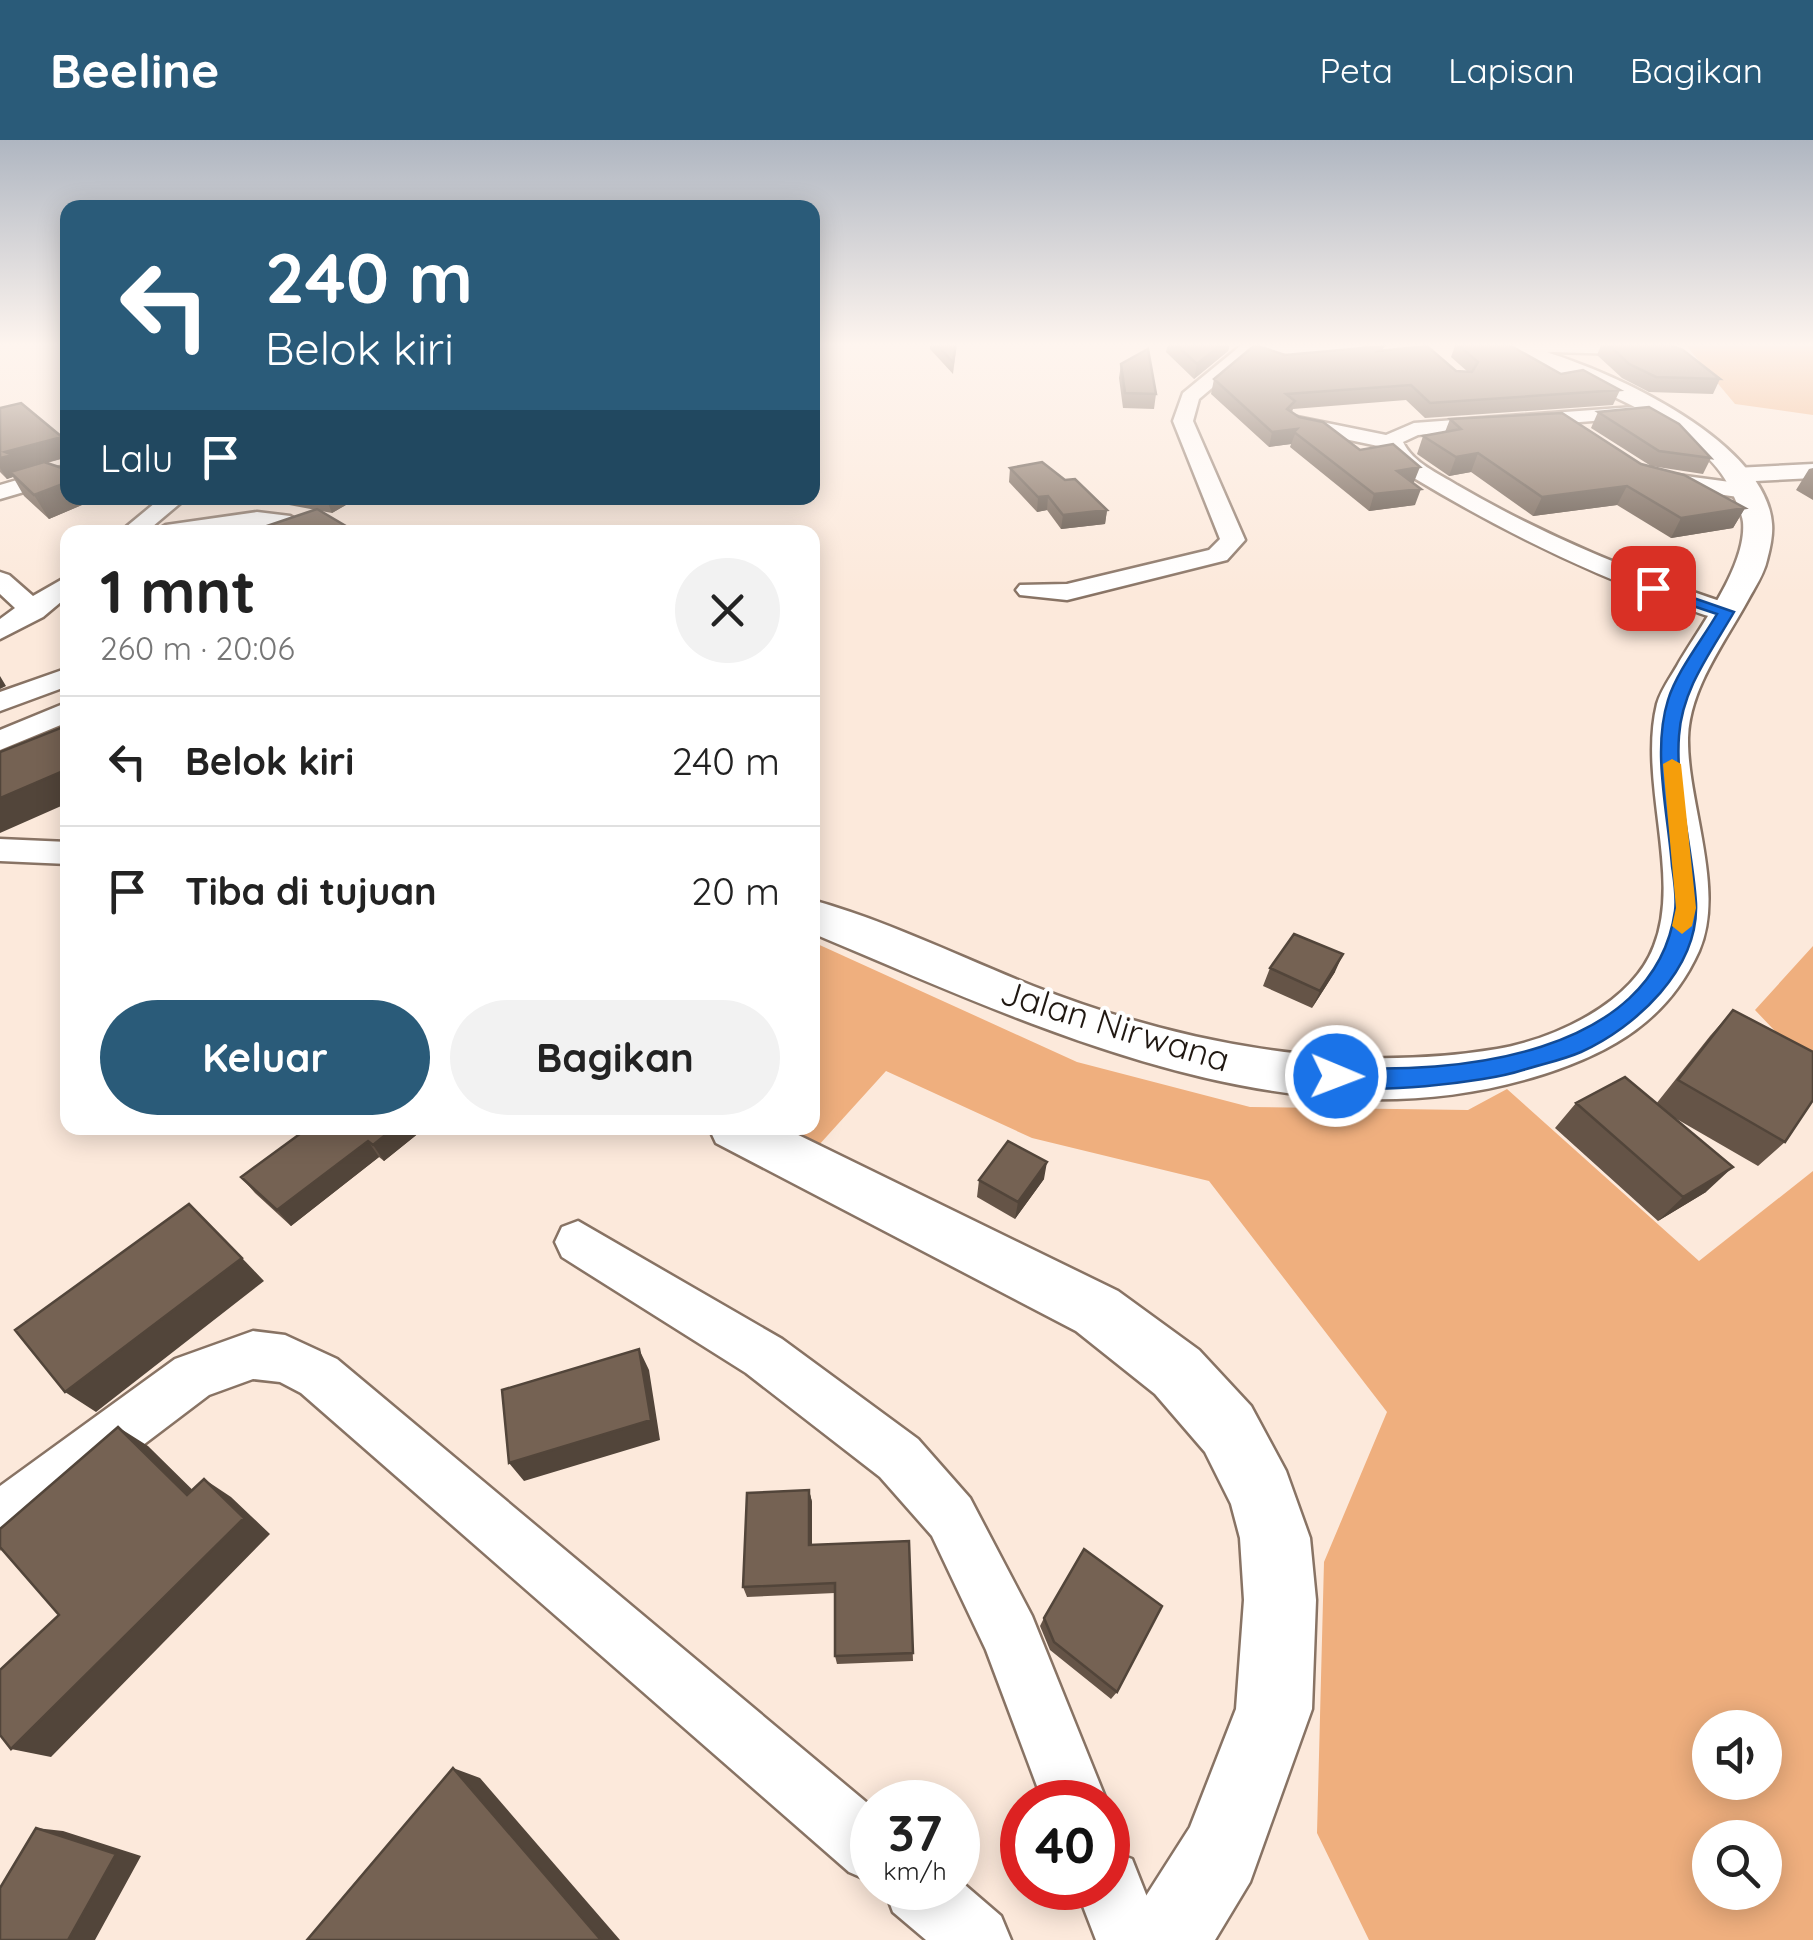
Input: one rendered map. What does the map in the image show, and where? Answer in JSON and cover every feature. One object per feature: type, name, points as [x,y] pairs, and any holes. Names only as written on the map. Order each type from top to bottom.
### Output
[{"type":"street","points":[[1029,590],[1067,592],[1184,565],[1229,547],[1233,540],[1186,427]]},
{"type":"street","points":[[1316,427],[1391,442]]},
{"type":"street","points":[[1391,442],[1398,434],[1414,429],[1455,427]]},
{"type":"street","points":[[1566,427],[1591,444]]},
{"type":"street","name":"Jalan Nirwana","points":[[820,918],[1060,1014],[1172,1050],[1277,1072],[1365,1078],[1498,1069],[1572,1046],[1616,1022],[1655,986],[1677,948],[1686,908],[1670,738],[1677,697],[1759,547],[1759,525],[1740,483],[1708,443],[1685,427]]},
{"type":"street","points":[[1391,442],[1394,451],[1420,471],[1566,555],[1616,576],[1726,612]]},
{"type":"street","points":[[1633,471],[1675,484],[1740,483],[1813,471]]},
{"type":"street","points":[[0,492],[60,474]]},
{"type":"street","points":[[141,525],[166,505]]},
{"type":"street","points":[[212,525],[257,518],[290,523]]},
{"type":"street","points":[[0,580],[34,610]]},
{"type":"street","points":[[0,631],[60,590]]},
{"type":"street","points":[[0,702],[60,679]]},
{"type":"street","points":[[0,740],[60,714]]},
{"type":"street","points":[[0,850],[60,853]]},
{"type":"street","points":[[749,1135],[1097,1311],[1177,1372],[1228,1429],[1262,1495],[1275,1538],[1280,1600],[1274,1710],[1222,1852],[1167,1940]]},
{"type":"street","points":[[578,1242],[764,1356],[898,1458],[951,1517],[1011,1637],[1066,1780]]},
{"type":"street","points":[[2,1514],[192,1376],[253,1354],[285,1360],[320,1376],[850,1830]]},
{"type":"street","points":[[942,1910],[977,1940]]},
{"type":"street","points":[[1118,1910],[1130,1940]]},
{"type":"shaded area","points":[[820,945],[1077,1062],[1250,1107],[1468,1110],[1507,1089],[1699,1261],[1813,1171],[1813,1940],[1369,1940],[1317,1833],[1324,1562],[1387,1412],[1209,1181],[1032,1138],[886,1071],[818,1146],[794,1135],[820,1135]]},
{"type":"shaded area","points":[[1813,946],[1813,1071],[1755,1010]]},
{"type":"building","points":[[0,427],[50,427],[60,435],[5,452],[13,455],[0,458]]},
{"type":"building","points":[[1267,427],[1330,427],[1360,450],[1393,444],[1420,467],[1397,471],[1421,489],[1374,494],[1294,432],[1297,429],[1272,432]]},
{"type":"building","points":[[1584,427],[1641,464],[1684,475],[1745,508],[1681,518],[1627,486],[1542,497],[1478,453],[1456,457],[1423,436],[1461,429]]},
{"type":"building","points":[[1621,427],[1682,427],[1711,458],[1659,451]]},
{"type":"building","points":[[44,462],[60,467],[60,485],[34,495],[10,472]]},
{"type":"building","points":[[1042,462],[1065,480],[1075,479],[1107,510],[1063,515],[1048,496],[1038,497],[1010,468]]},
{"type":"building","points":[[317,509],[344,525],[270,525]]},
{"type":"building","points":[[60,728],[60,772],[0,798],[0,752]]},
{"type":"building","points":[[1294,934],[1343,954],[1320,991],[1270,968]]},
{"type":"building","points":[[1733,1010],[1813,1052],[1813,1100],[1785,1142],[1678,1080]]},
{"type":"building","points":[[1625,1077],[1733,1167],[1683,1197],[1576,1103]]},
{"type":"building","points":[[298,1135],[385,1135],[373,1145],[368,1141],[277,1210],[241,1177]]},
{"type":"building","points":[[1008,1141],[1047,1162],[1018,1202],[979,1180]]},
{"type":"building","points":[[189,1204],[242,1258],[65,1392],[15,1330]]},
{"type":"building","points":[[639,1349],[651,1420],[509,1463],[502,1390]]},
{"type":"building","points":[[118,1427],[187,1495],[204,1479],[244,1518],[11,1749],[0,1735],[0,1670],[59,1615],[0,1547],[0,1529]]},
{"type":"building","points":[[809,1490],[809,1545],[909,1541],[913,1653],[835,1656],[835,1583],[743,1587],[747,1493]]},
{"type":"building","points":[[1084,1549],[1162,1606],[1117,1692],[1054,1642],[1044,1618]]},
{"type":"building","points":[[453,1768],[601,1940],[307,1940]]},
{"type":"building","points":[[36,1828],[116,1854],[68,1940],[0,1940],[0,1888]]},
{"type":"slow traffic","points":[[1672,764],[1686,908],[1682,926]]},
{"type":"route","points":[[1336,1076],[1365,1078],[1498,1069],[1572,1046],[1616,1022],[1655,986],[1677,948],[1686,908],[1670,738],[1677,697],[1726,612],[1653,588]]}]
